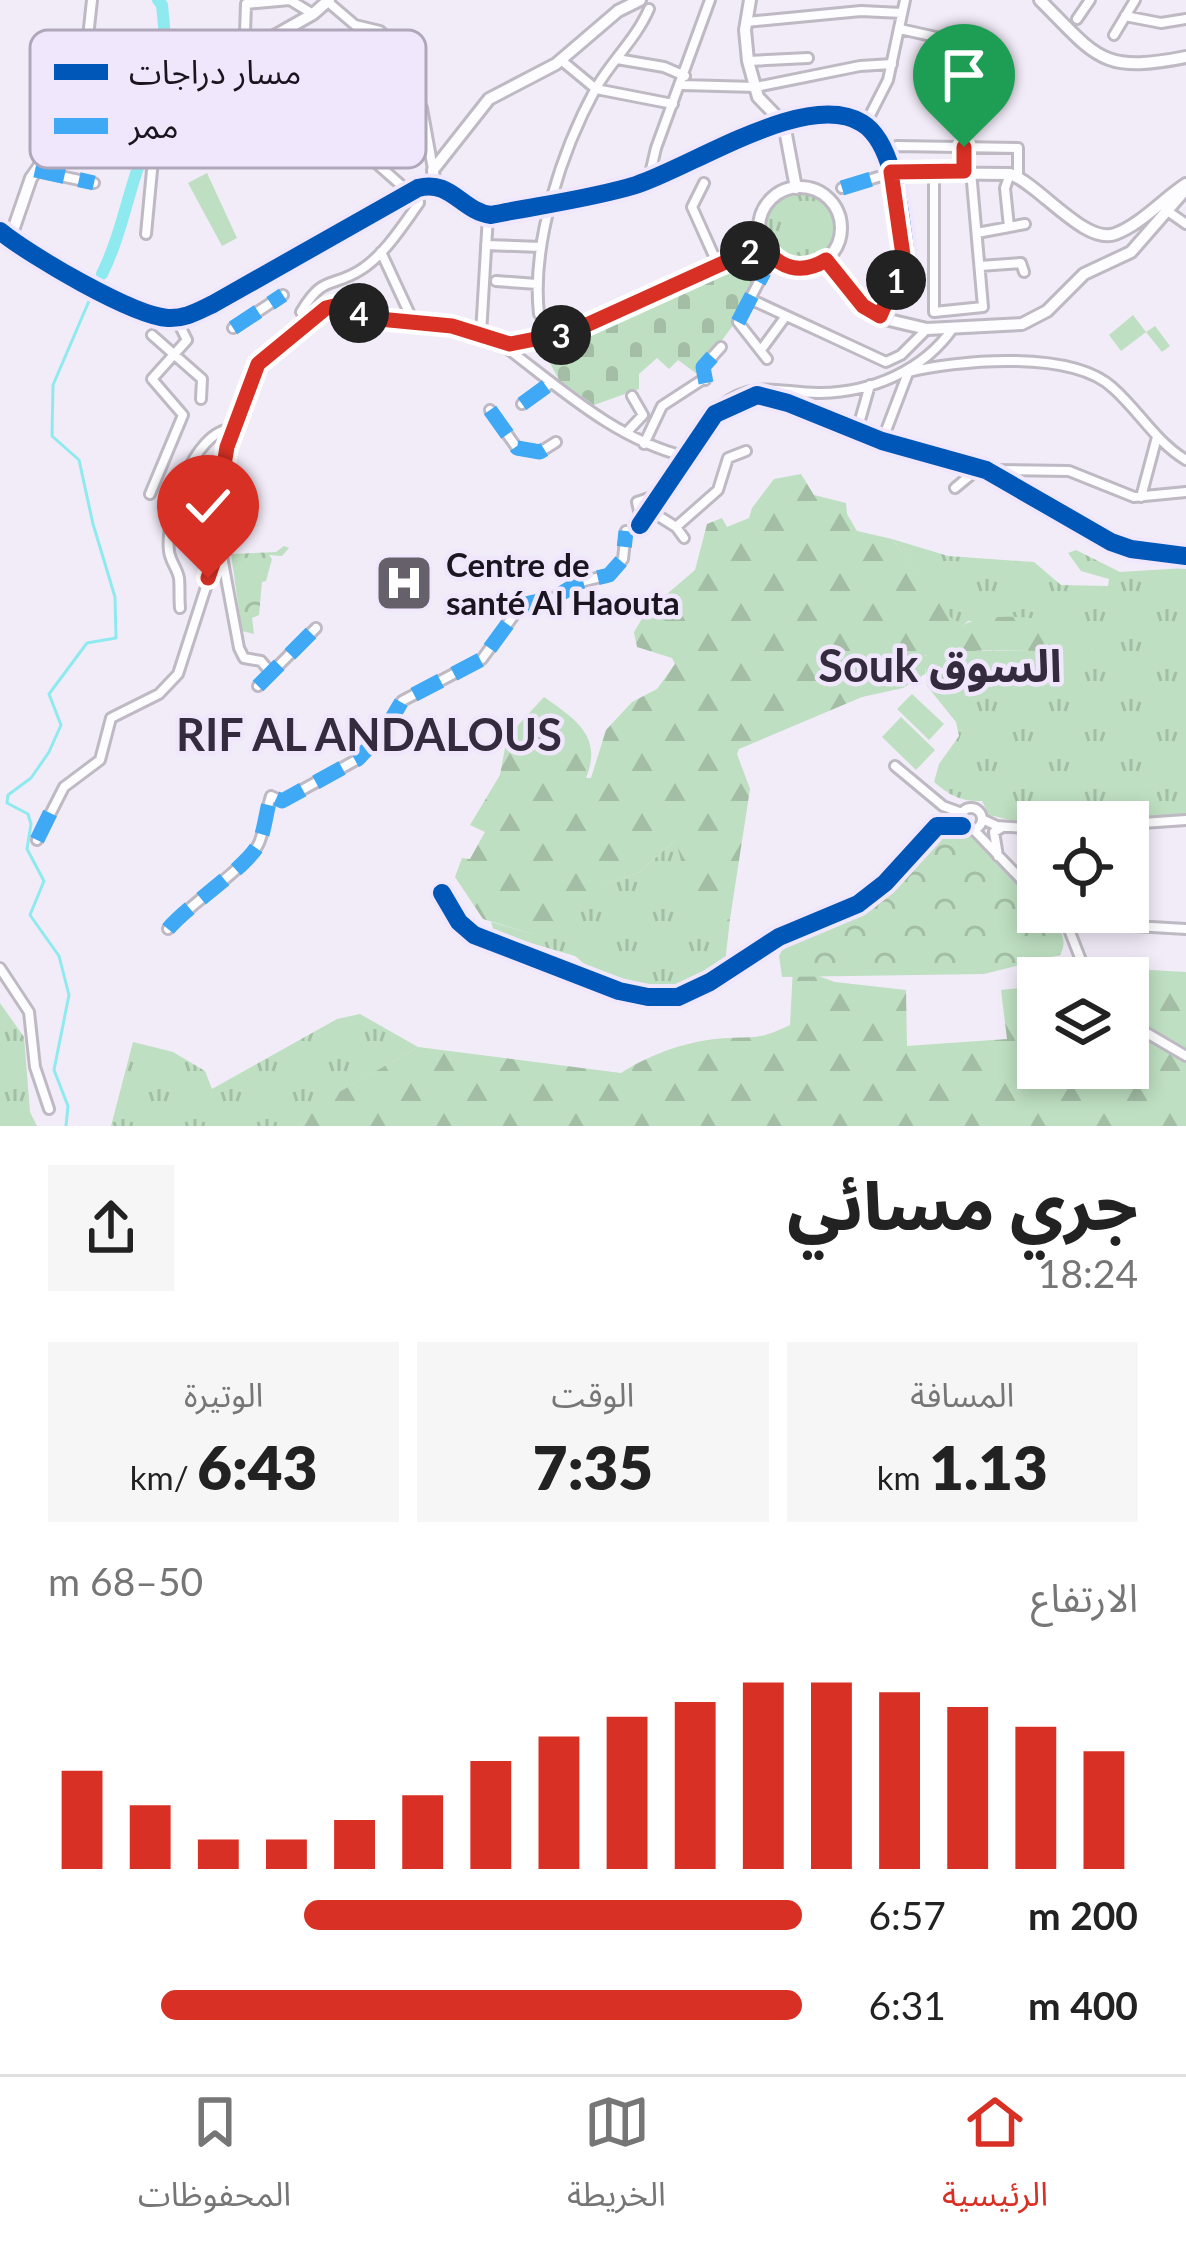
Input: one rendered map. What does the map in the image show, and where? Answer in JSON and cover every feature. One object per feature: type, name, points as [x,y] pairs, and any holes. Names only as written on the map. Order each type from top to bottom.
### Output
[{"type":"street","points":[[89,30],[92,0]]},
{"type":"street","points":[[246,2],[290,0],[313,14]]},
{"type":"street","points":[[649,180],[656,148],[710,0]]},
{"type":"street","points":[[750,0],[748,61],[762,131]]},
{"type":"street","points":[[865,125],[885,90],[905,0]]},
{"type":"street","points":[[1040,0],[1072,36],[1103,58],[1131,66],[1186,57]]},
{"type":"street","points":[[1077,19],[1090,0]]},
{"type":"street","points":[[1114,35],[1135,0]]},
{"type":"street","points":[[285,30],[328,1],[355,26],[370,30]]},
{"type":"street","points":[[538,314],[547,204],[596,88],[644,5]]},
{"type":"street","points":[[94,183],[34,170],[5,235],[147,314],[176,318],[213,304],[434,177],[489,99],[561,60],[618,11],[644,5]]},
{"type":"street","points":[[746,22],[861,11],[902,13]]},
{"type":"street","points":[[1125,16],[1161,22],[1186,20]]},
{"type":"street","points":[[900,29],[945,39]]},
{"type":"street","points":[[748,61],[808,58]]},
{"type":"street","points":[[616,59],[664,67],[683,80],[757,92],[860,66],[892,64]]},
{"type":"street","points":[[561,60],[596,88],[673,104]]},
{"type":"street","points":[[757,92],[784,124],[796,188]]},
{"type":"street","points":[[426,131],[434,177],[488,215],[649,180],[784,124],[834,113],[865,125],[885,151],[891,172],[904,262],[880,316]]},
{"type":"street","points":[[885,151],[897,146],[1018,148],[1005,195],[1009,227]]},
{"type":"street","points":[[934,172],[934,312],[983,307],[964,147]]},
{"type":"street","points":[[146,235],[152,168]]},
{"type":"street","points":[[301,312],[323,284],[358,272],[381,252],[419,203],[414,190],[384,168]]},
{"type":"street","points":[[842,188],[891,172],[1014,175],[1102,236],[1118,233],[1168,206]]},
{"type":"street","points":[[704,183],[692,207],[718,265]]},
{"type":"street","points":[[826,260],[863,306],[880,316],[927,329],[1022,324],[1038,317],[1084,274],[1131,252],[1186,186]]},
{"type":"street","points":[[796,188],[824,194],[838,212],[841,234],[836,248],[811,267],[778,262],[763,245],[760,223],[766,206],[779,194],[796,188]]},
{"type":"street","points":[[1168,206],[1186,224]]},
{"type":"street","points":[[481,334],[488,215]]},
{"type":"street","points":[[976,232],[1025,224]]},
{"type":"street","points":[[486,244],[541,248]]},
{"type":"street","points":[[503,345],[571,332],[763,245]]},
{"type":"street","points":[[381,252],[413,322]]},
{"type":"street","points":[[980,266],[1021,263],[1024,272]]},
{"type":"street","points":[[764,272],[738,322],[764,354],[786,316]]},
{"type":"street","points":[[496,281],[537,284]]},
{"type":"street","points":[[233,328],[283,295]]},
{"type":"street","points":[[751,299],[886,362],[902,355],[927,329]]},
{"type":"street","points":[[38,840],[69,782],[100,760],[111,718],[159,694],[178,674],[218,549],[220,487],[232,429],[258,364],[326,308],[481,334],[644,444],[685,456]]},
{"type":"street","points":[[150,494],[183,416],[152,379],[187,338],[176,318]]},
{"type":"street","points":[[887,428],[906,373],[939,347],[953,328]]},
{"type":"street","points":[[152,335],[204,380],[201,399]]},
{"type":"street","points":[[644,444],[662,406],[705,380],[704,367],[721,347]]},
{"type":"street","points":[[640,525],[717,412],[747,389],[817,394],[965,364],[1075,367],[1112,387],[1186,460]]},
{"type":"street","points":[[522,404],[551,382]]},
{"type":"street","points":[[860,420],[870,385]]},
{"type":"street","points":[[717,412],[750,395],[764,395],[882,441],[982,470],[1112,542],[1186,556]]},
{"type":"street","points":[[626,433],[643,414],[632,396]]},
{"type":"street","points":[[490,410],[511,444],[523,451],[540,452],[556,442]]},
{"type":"street","points":[[180,608],[178,577],[169,553],[178,500],[200,447],[220,430],[232,429]]},
{"type":"street","points":[[1141,497],[1157,436]]},
{"type":"street","points":[[676,527],[718,490],[728,458],[746,451]]},
{"type":"street","points":[[955,488],[982,470],[1078,472],[1141,497],[1186,492]]},
{"type":"street","points":[[648,511],[676,527],[684,538]]},
{"type":"street","points":[[168,928],[259,845],[272,796],[282,801],[358,759],[385,730],[402,701],[482,659],[517,611],[529,603],[559,596],[580,581],[609,575],[622,559],[626,531]]},
{"type":"street","points":[[218,549],[227,575],[238,648],[244,658],[257,660],[271,673]]},
{"type":"street","points":[[258,686],[316,628]]},
{"type":"street","points":[[895,766],[943,806],[962,813],[974,808],[982,819],[1017,828]]},
{"type":"street","points":[[442,893],[459,922],[474,935],[620,991],[670,999],[710,982],[779,937],[858,904],[885,883],[937,826],[944,816],[943,806]]},
{"type":"street","points":[[962,813],[962,826]]},
{"type":"street","points":[[974,830],[982,819]]},
{"type":"street","points":[[1149,823],[1186,820]]},
{"type":"street","points":[[937,826],[974,830],[1017,876]]},
{"type":"street","points":[[998,857],[994,832],[1004,827]]},
{"type":"street","points":[[1149,927],[1186,929]]},
{"type":"street","points":[[0,968],[29,1012],[37,1079],[49,1108]]},
{"type":"street","points":[[1149,1034],[1186,1055]]},
{"type":"green space","points":[[207,173],[237,238],[222,246],[188,183]]},
{"type":"green space","points":[[800,191],[826,202],[837,228],[826,254],[800,265],[774,254],[763,228],[774,202]]},
{"type":"green space","points":[[759,258],[766,266],[737,320],[697,374],[678,360],[669,369],[657,358],[639,374],[639,389],[594,405],[559,380],[550,363],[556,348]]},
{"type":"green space","points":[[1133,315],[1146,332],[1121,351],[1109,335]]},
{"type":"green space","points":[[1155,326],[1170,346],[1162,352],[1146,332]]},
{"type":"green space","points":[[801,474],[814,495],[846,503],[857,531],[892,539],[959,628],[995,617],[1041,619],[1068,628],[1095,652],[986,650],[925,655],[925,674],[903,688],[862,697],[739,749],[750,789],[730,919],[696,923],[676,840],[639,872],[578,896],[565,927],[532,934],[483,919],[455,877],[462,858],[470,859],[485,832],[470,825],[500,775],[507,737],[544,697],[566,713],[589,740],[586,778],[591,778],[606,730],[632,702],[657,689],[675,664],[672,658],[637,647],[634,632],[646,612],[695,570],[707,524],[722,518],[727,527],[749,518],[774,479]]},
{"type":"green space","points":[[892,539],[948,556],[1034,562],[1061,585],[1108,586],[1109,579],[1081,571],[1068,553],[1076,550],[1120,572],[1186,568],[1186,814],[1149,816],[1149,801],[1017,801],[1017,822],[989,815],[982,801],[945,791],[934,782],[939,764],[959,736],[956,722],[927,686],[924,656],[939,651],[1093,650],[1062,625],[968,621],[959,629]]},
{"type":"green space","points":[[289,548],[282,556],[269,555],[272,559],[262,582],[259,615],[252,618],[254,634],[242,631],[231,554],[276,552]]},
{"type":"green space","points":[[912,694],[944,724],[929,740],[897,709]]},
{"type":"green space","points":[[901,717],[935,750],[916,770],[882,737]]},
{"type":"green space","points":[[946,828],[972,835],[1017,883],[1017,933],[1061,933],[1063,949],[1052,957],[1017,957],[1017,966],[984,974],[782,977],[779,956],[785,944],[855,915],[904,874]]},
{"type":"green space","points":[[677,839],[696,922],[730,919],[725,963],[703,977],[670,989],[605,981],[575,956],[494,932],[491,922],[532,934],[577,896],[639,872]]},
{"type":"green space","points":[[793,967],[835,982],[906,990],[907,1046],[1007,1039],[1001,990],[1017,988],[1017,1089],[1149,1089],[1149,970],[1186,972],[1186,1126],[301,1126],[299,1115],[418,1047],[621,1073],[685,1045],[765,1035],[790,1025]]},
{"type":"green space","points":[[0,1003],[24,1037],[30,1112],[37,1126],[0,1126]]},
{"type":"green space","points":[[360,1014],[418,1047],[300,1115],[301,1126],[111,1126],[133,1042],[173,1052],[205,1071],[212,1089],[337,1019]]},
{"type":"waterway","points":[[158,0],[164,30]]},
{"type":"waterway","points":[[102,274],[138,168]]},
{"type":"waterway","points":[[66,1126],[68,1106],[54,1070],[69,995],[59,956],[30,915],[44,881],[27,849],[28,814],[7,803],[8,795],[31,778],[61,725],[49,694],[87,643],[116,638],[115,597],[79,460],[52,436],[53,385],[92,294]]},
{"type":"marked path","points":[[35,170],[94,183]]},
{"type":"marked path","points":[[842,188],[891,173]]},
{"type":"marked path","points":[[738,322],[764,272]]},
{"type":"marked path","points":[[233,328],[283,295]]},
{"type":"marked path","points":[[706,383],[703,367],[721,347]]},
{"type":"marked path","points":[[522,404],[551,383]]},
{"type":"marked path","points":[[490,410],[517,448],[540,452],[556,442]]},
{"type":"marked path","points":[[168,929],[253,852],[271,796],[282,801],[358,759],[385,730],[402,701],[482,659],[517,611],[529,603],[609,575],[623,559],[626,531]]},
{"type":"marked path","points":[[258,686],[316,628]]},
{"type":"marked path","points":[[37,840],[54,805]]},
{"type":"cycle path","points":[[0,231],[107,296],[152,315],[180,317],[213,304],[418,188],[439,188],[491,215],[636,185],[749,134],[811,116],[839,115],[862,123],[873,133],[889,162],[898,199],[904,263],[880,316]]},
{"type":"cycle path","points":[[640,525],[715,414],[757,395],[882,441],[986,470],[1111,542],[1186,556]]},
{"type":"cycle path","points":[[442,893],[459,922],[474,935],[619,991],[678,997],[779,937],[858,904],[885,883],[937,826],[962,826]]},
{"type":"place","name":"Centre de santé Al Haouta","points":[[404,583]]},
{"type":"district","name":"Souk السوق","points":[[940,665]]},
{"type":"district","name":"RIF AL ANDALOUS","points":[[369,734]]},
{"type":"route","points":[[208,578],[218,549],[219,494],[227,447],[258,364],[326,308],[452,326],[510,344],[571,332],[763,245],[778,262],[794,268],[826,260],[863,306],[880,316],[905,250],[891,172],[964,171],[964,147]]}]
